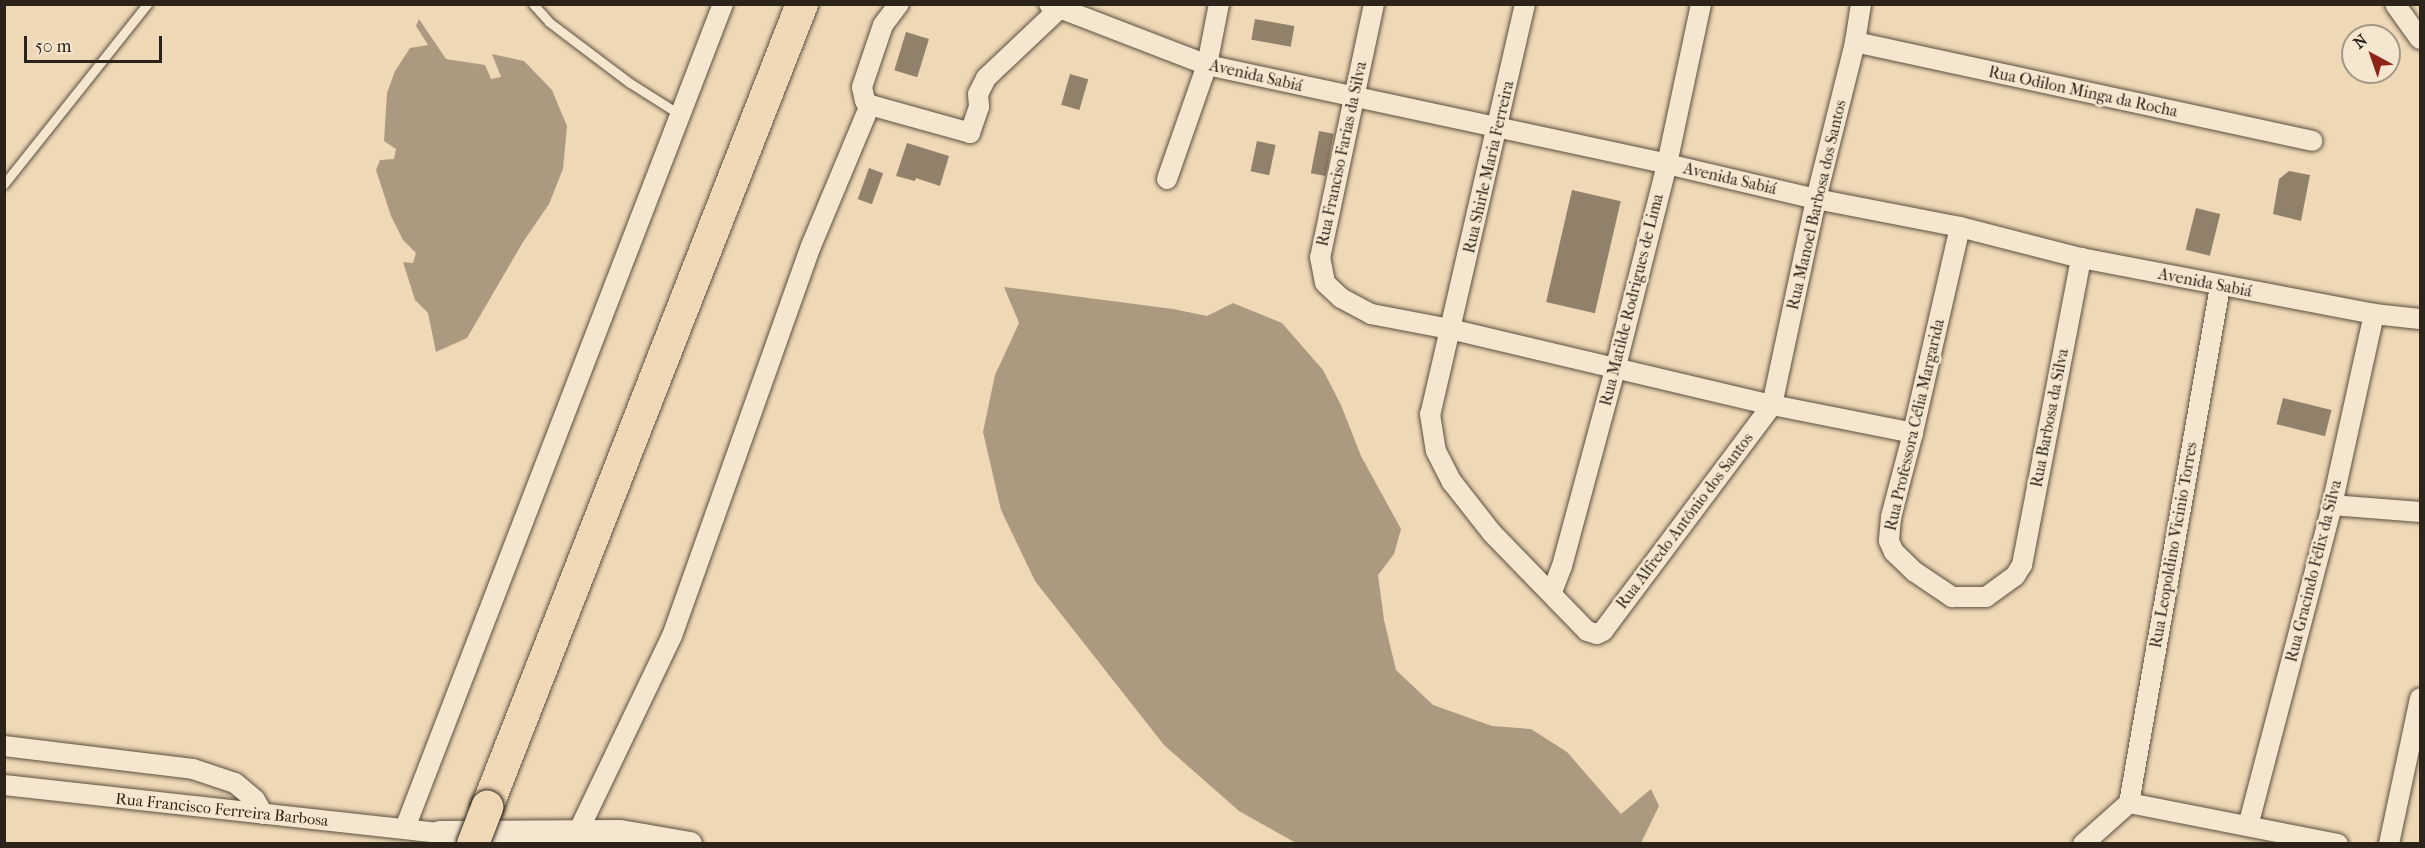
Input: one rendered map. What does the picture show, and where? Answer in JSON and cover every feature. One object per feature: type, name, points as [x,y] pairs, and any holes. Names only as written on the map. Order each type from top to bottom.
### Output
[{"type":"highway","points":[[473,843],[802,4]]},
{"type":"street","points":[[405,828],[723,4]]},
{"type":"street","points":[[899,4],[883,25],[862,87],[865,101],[870,105],[970,133],[979,107],[978,94],[986,78],[1054,7]]},
{"type":"street","points":[[1167,179],[1207,65],[1219,4]]},
{"type":"street","name":"Rua Franciso Farias da Silva","points":[[1374,4],[1352,98],[1320,257],[1325,283],[1341,298],[1371,314],[1450,329]]},
{"type":"street","name":"Rua Shirle Maria Ferreira","points":[[1525,4],[1499,128],[1430,414],[1436,451],[1452,482],[1492,533],[1552,592],[1587,631],[1597,634]]},
{"type":"street","name":"Rua Matilde Rodrigues de Lima","points":[[1552,592],[1562,566],[1615,370],[1666,164],[1701,4]]},
{"type":"street","name":"Rua Manoel Barbosa dos Santos","points":[[1772,405],[1816,199],[1855,42],[1861,4]]},
{"type":"street","points":[[2395,4],[2421,39]]},
{"type":"street","name":"Avenida Sabiá","points":[[1054,7],[1207,65],[1666,164],[1816,199],[1960,227],[2081,258],[2220,287],[2374,315],[2421,319]]},
{"type":"street","name":"Rua Odilon Minga da Rocha","points":[[1855,42],[2312,141]]},
{"type":"street","points":[[578,832],[672,636],[811,246],[870,105]]},
{"type":"street","name":"Rua Professora Célia Margarida","points":[[1960,227],[1913,433],[1891,517],[1889,541],[1894,552],[1915,572],[1952,597],[1986,597],[2015,576]]},
{"type":"street","name":"Rua Barbosa da Silva","points":[[2015,576],[2022,565],[2081,258]]},
{"type":"street","name":"Rua Leopoldino Vicinio Torres","points":[[2129,803],[2220,287]]},
{"type":"street","name":"Rua Gracindo Félix da Silva","points":[[2248,826],[2332,505],[2374,315]]},
{"type":"street","points":[[1450,329],[1615,370],[1913,433]]},
{"type":"street","name":"Rua Alfredo Antônio dos Santos","points":[[1597,634],[1603,631],[1772,405]]},
{"type":"street","points":[[2332,505],[2421,512]]},
{"type":"street","points":[[2389,843],[2421,698]]},
{"type":"street","points":[[4,746],[193,769],[235,783],[255,800],[263,814]]},
{"type":"street","name":"Rua Francisco Ferreira Barbosa","points":[[4,785],[440,833]]},
{"type":"street","points":[[2083,843],[2129,803],[2338,843]]},
{"type":"street","points":[[440,833],[620,832],[690,843]]},
{"type":"lane","points":[[4,184],[147,4]]},
{"type":"lane","points":[[533,4],[549,22],[630,83],[679,114]]},
{"type":"shaded area","points":[[419,19],[446,59],[485,65],[491,79],[501,77],[492,54],[524,61],[552,90],[567,126],[563,169],[549,204],[523,242],[467,338],[436,352],[428,313],[415,300],[403,262],[413,263],[416,253],[403,240],[391,216],[376,170],[380,160],[394,159],[396,149],[384,141],[387,93],[395,71],[410,48],[428,45],[416,26]]},
{"type":"shaded area","points":[[1004,287],[1173,309],[1207,316],[1233,303],[1282,323],[1323,370],[1341,405],[1361,456],[1401,529],[1394,554],[1378,575],[1384,620],[1396,670],[1433,705],[1492,726],[1531,729],[1567,752],[1621,814],[1651,789],[1659,806],[1641,843],[1296,843],[1239,811],[1164,745],[1035,581],[1001,510],[983,432],[995,375],[1019,323]]},
{"type":"building","points":[[1255,19],[1294,26],[1291,47],[1251,40]]},
{"type":"building","points":[[906,32],[929,39],[917,77],[894,70]]},
{"type":"building","points":[[1070,74],[1088,79],[1079,110],[1061,105]]},
{"type":"building","points":[[1319,131],[1334,134],[1326,176],[1311,173]]},
{"type":"building","points":[[1257,141],[1276,145],[1269,175],[1251,171]]},
{"type":"building","points":[[907,143],[949,156],[940,186],[916,178],[915,181],[896,176]]},
{"type":"building","points":[[869,168],[883,173],[872,204],[858,199]]},
{"type":"building","points":[[2289,171],[2310,175],[2301,221],[2273,214],[2279,179]]},
{"type":"building","points":[[1572,190],[1621,201],[1595,313],[1546,302]]},
{"type":"building","points":[[2196,208],[2220,214],[2210,256],[2186,250]]},
{"type":"building","points":[[2283,398],[2332,410],[2325,436],[2276,424]]}]
